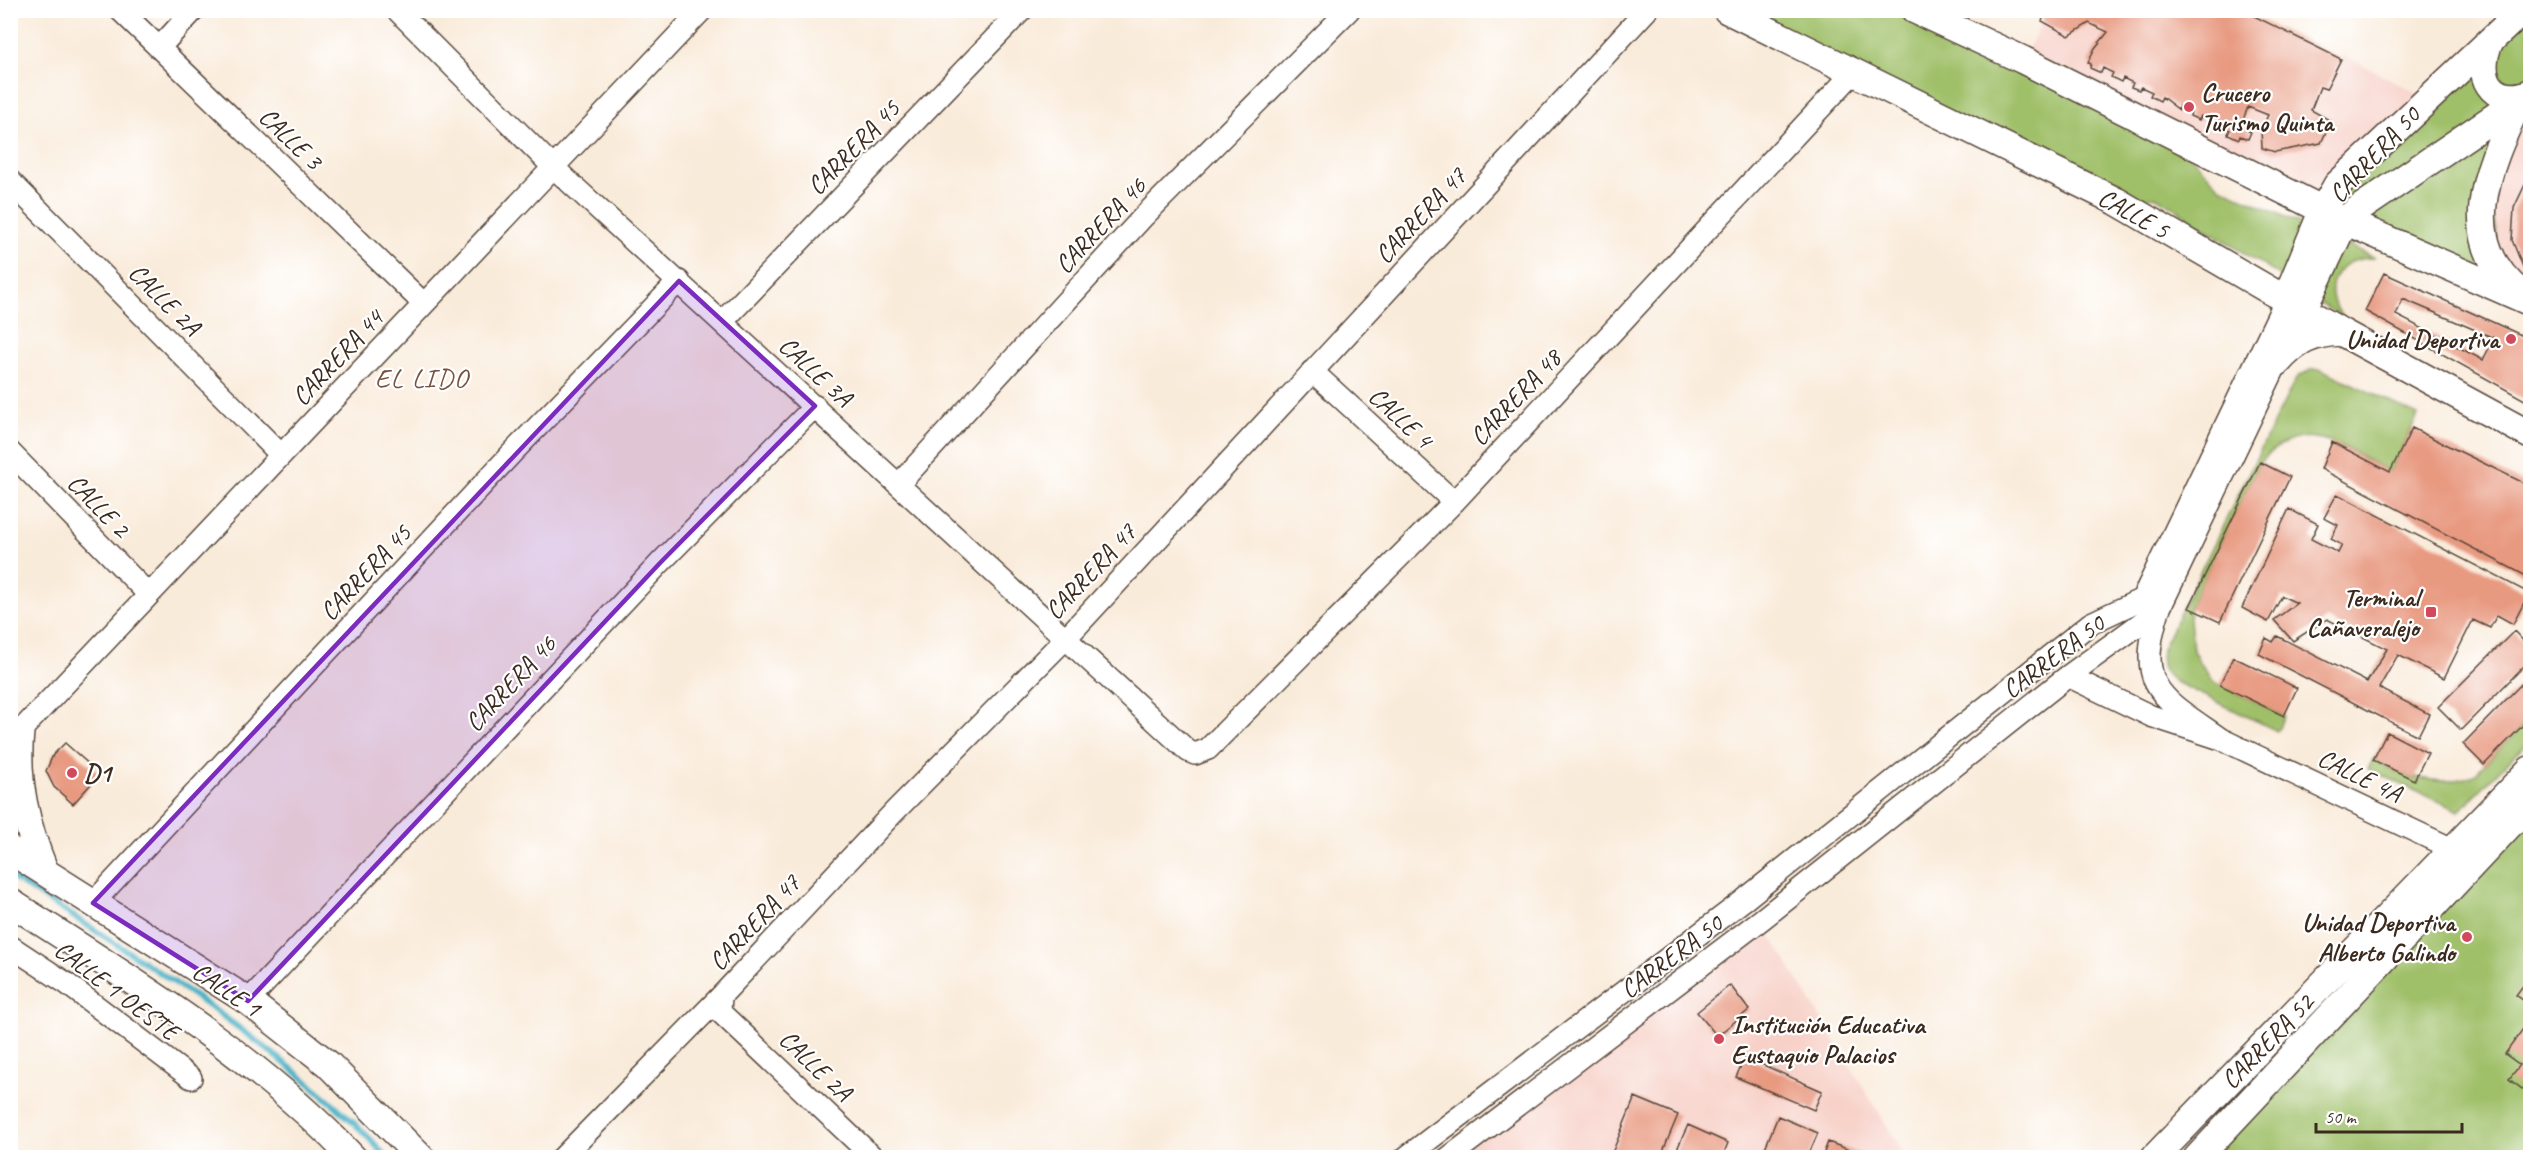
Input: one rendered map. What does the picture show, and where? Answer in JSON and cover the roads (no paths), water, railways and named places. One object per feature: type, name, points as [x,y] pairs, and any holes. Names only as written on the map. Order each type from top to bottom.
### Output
[{"type":"main road","name":"CALLE 5","points":[[1727,10],[2116,201],[2341,332],[2530,435]]},
{"type":"main road","points":[[1915,10],[2023,60],[2334,215],[2530,301]]},
{"type":"main road","name":"CARRERA 50","points":[[2294,304],[2334,215],[2337,185],[2523,10]]},
{"type":"main road","points":[[2490,41],[2482,63],[2487,82],[2496,92],[2508,97],[2526,97],[2486,182],[2481,210],[2482,229],[2487,247],[2499,271],[2530,301]]},
{"type":"main road","name":"CARRERA 50","points":[[2334,215],[2356,211],[2526,97]]},
{"type":"main road","points":[[2278,362],[2290,348],[2305,338],[2322,332],[2341,332]]},
{"type":"main road","points":[[14,731],[21,790],[29,828],[45,872]]},
{"type":"main road","name":"CARRERA 52","points":[[2197,1158],[2341,1004],[2530,770]]},
{"type":"main road","name":"CARRERA 52","points":[[2154,1158],[2321,985],[2464,854],[2530,803]]},
{"type":"main road","name":"CALLE 1","points":[[10,850],[249,1001],[328,1064],[421,1158]]},
{"type":"main road","name":"CALLE 1","points":[[13,909],[217,1038],[273,1082],[328,1131],[352,1158]]},
{"type":"main road","points":[[2321,985],[2341,1004]]},
{"type":"street","name":"CALLE 3","points":[[120,10],[424,304]]},
{"type":"street","points":[[159,48],[194,10]]},
{"type":"street","name":"CALLE 3A","points":[[397,10],[554,168],[1188,751],[1195,754],[1208,749]]},
{"type":"street","name":"CARRERA 45","points":[[723,321],[1022,10]]},
{"type":"street","name":"CARRERA 46","points":[[899,484],[1144,216],[1349,10]]},
{"type":"street","name":"CARRERA 47","points":[[562,1158],[715,1007],[894,812],[1066,638],[1647,10]]},
{"type":"street","name":"CARRERA 44","points":[[14,731],[149,595],[702,11]]},
{"type":"street","name":"CARRERA 48","points":[[1208,749],[1454,502],[1853,73]]},
{"type":"street","name":"CALLE 2A","points":[[10,181],[282,455]]},
{"type":"street","name":"CARRERA 45","points":[[93,903],[513,452],[679,281]]},
{"type":"street","name":"CARRERA 50","points":[[1448,1158],[1761,920],[2068,676],[2159,610],[2278,362],[2294,304]]},
{"type":"street","name":"CARRERA 50","points":[[1405,1158],[1744,900],[2091,623],[2142,599],[2294,304]]},
{"type":"street","name":"CALLE 4","points":[[1312,371],[1454,502]]},
{"type":"street","name":"CARRERA 46","points":[[249,1001],[660,562],[815,406]]},
{"type":"street","name":"CALLE 2","points":[[10,452],[149,595]]},
{"type":"street","name":"CALLE 4A","points":[[2159,610],[2149,650],[2154,685],[2164,699],[2221,739]]},
{"type":"street","name":"CALLE 4A","points":[[2068,676],[2151,716],[2221,739],[2464,854]]},
{"type":"street","name":"CALLE 1 OESTE","points":[[10,946],[66,983],[191,1078]]},
{"type":"street","name":"CALLE 2A","points":[[715,1007],[874,1158]]},
{"type":"street","points":[[328,1131],[333,1158]]},
{"type":"waterway","points":[[10,876],[156,970],[263,1046],[344,1113],[387,1158]]},
{"type":"place","name":"Crucero Turismo Quinta","points":[[2189,107]]},
{"type":"place","name":"Unidad Deportiva","points":[[2511,339]]},
{"type":"place","name":"Terminal Cañaveralejo","points":[[2431,612]]},
{"type":"place","name":"D1","points":[[72,773]]},
{"type":"place","name":"Unidad Deportiva Alberto Galindo","points":[[2467,937]]},
{"type":"place","name":"Institución Educativa Eustaquio Palacios","points":[[1719,1039]]},
{"type":"district","name":"EL LIDO","points":[[422,378]]}]
